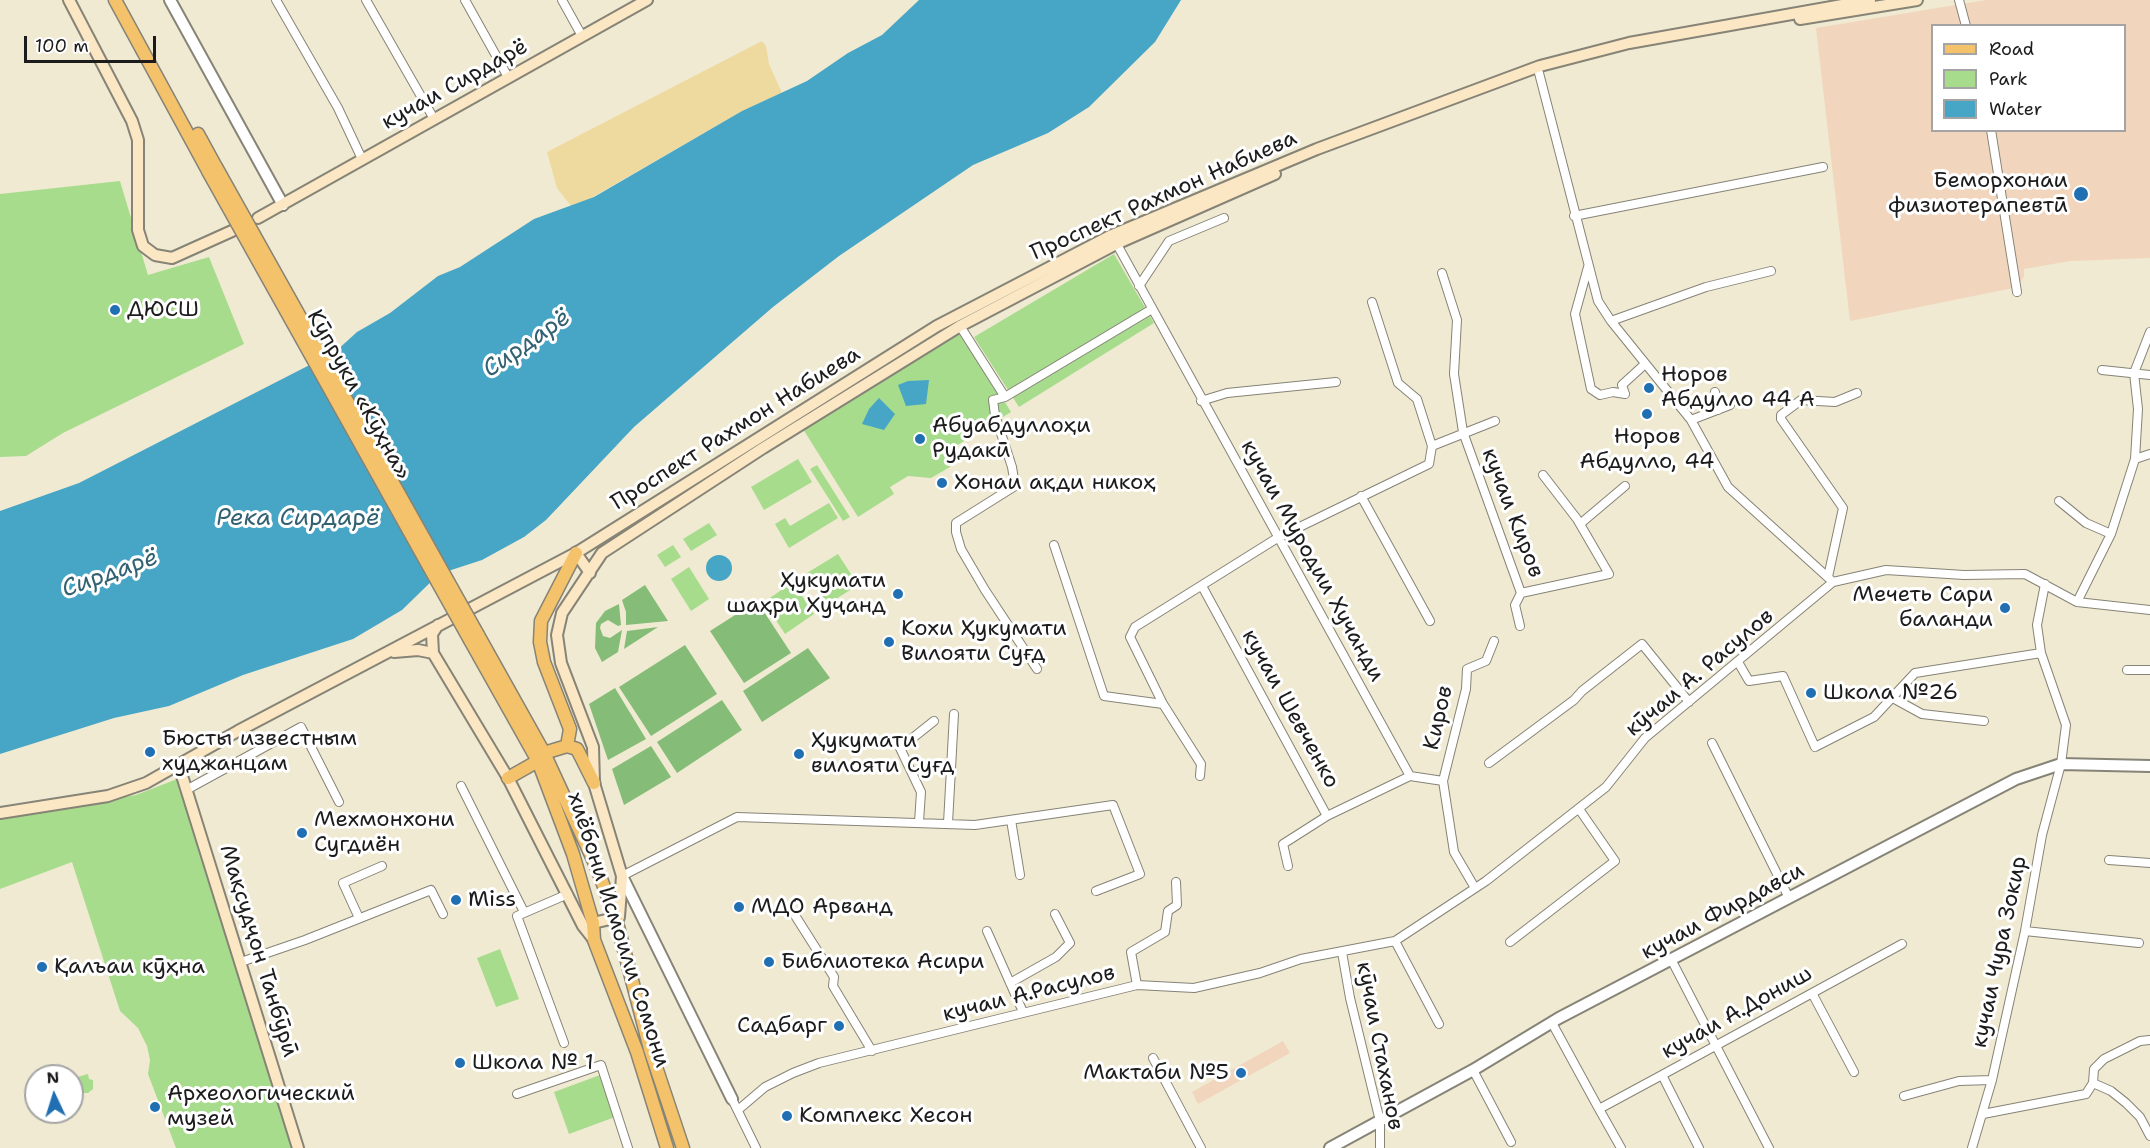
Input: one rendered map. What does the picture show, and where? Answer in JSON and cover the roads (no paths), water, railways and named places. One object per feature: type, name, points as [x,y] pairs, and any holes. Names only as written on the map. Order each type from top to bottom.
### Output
[{"type":"main road","points":[[69,0],[135,130],[138,140],[138,230],[143,246],[155,255],[172,258],[232,231]]},
{"type":"main road","points":[[115,0],[212,169]]},
{"type":"main road","points":[[123,0],[212,169]]},
{"type":"main road","name":"кучаи Сирдарё","points":[[258,218],[647,0]]},
{"type":"main road","name":"Проспект Рахмон Набиева","points":[[0,813],[108,796],[146,783],[238,731],[576,552],[937,326],[1114,240],[1326,145],[1540,66],[1629,43],[1870,0]]},
{"type":"main road","name":"Проспект Рахмон Набиева","points":[[616,919],[621,913],[622,876],[594,783],[593,751],[561,663],[557,635],[562,613],[602,553],[763,448],[960,326],[1062,272],[1114,240],[1338,147],[1539,74],[1631,48],[1917,0]]},
{"type":"main road","name":"Кӯпруки «Кӯҳна»","points":[[212,169],[541,757]]},
{"type":"main road","points":[[576,552],[590,573]]},
{"type":"main road","points":[[567,746],[570,729],[544,662],[540,642],[542,621],[576,552]]},
{"type":"main road","points":[[438,625],[432,634],[433,653],[508,777],[583,926],[594,940]]},
{"type":"main road","points":[[387,653],[418,650],[433,653]]},
{"type":"main road","points":[[508,777],[541,757],[567,746],[579,752],[594,783]]},
{"type":"main road","points":[[541,757],[597,868],[616,919],[650,1049],[683,1148]]},
{"type":"main road","name":"хиёбони Исмоили Сомони","points":[[541,757],[593,923],[594,940],[637,1052],[667,1148]]},
{"type":"main road","name":"Мақсудҷон Танбӯрӣ","points":[[179,766],[298,1148]]},
{"type":"main road","points":[[593,923],[616,919]]},
{"type":"street","points":[[170,0],[283,205]]},
{"type":"street","points":[[276,0],[338,108],[362,159]]},
{"type":"street","points":[[366,0],[434,119]]},
{"type":"street","points":[[465,0],[508,77]]},
{"type":"street","points":[[562,0],[582,36]]},
{"type":"street","points":[[1959,0],[1965,24]]},
{"type":"street","points":[[1539,74],[1574,216],[1598,300],[1611,321],[1691,420],[1728,487],[1830,579]]},
{"type":"street","points":[[1991,132],[2017,292]]},
{"type":"street","points":[[1574,216],[1823,167]]},
{"type":"street","points":[[1139,286],[1169,241],[1224,218]]},
{"type":"street","name":"кучаи Муродии Хучанди","points":[[1114,240],[1410,776]]},
{"type":"street","points":[[1588,267],[1575,314],[1591,389],[1600,395],[1613,392],[1625,394],[1622,385],[1645,364]]},
{"type":"street","points":[[1611,321],[1706,287],[1771,271]]},
{"type":"street","name":"кучаи Киров","points":[[1442,273],[1457,320],[1454,374],[1462,432],[1521,593],[1609,574],[1580,524]]},
{"type":"street","points":[[1200,776],[1201,764],[1163,704],[1130,637],[1135,627],[1279,537],[1429,464],[1432,446],[1417,399],[1398,383],[1372,302]]},
{"type":"street","points":[[1037,669],[985,590],[961,549],[956,532],[956,523],[1015,486],[1012,467],[994,415],[993,400],[1005,397],[1152,309]]},
{"type":"street","points":[[960,326],[1005,397]]},
{"type":"street","points":[[2077,602],[2111,534],[2135,459],[2138,409],[2134,373],[2150,332]]},
{"type":"street","points":[[2102,370],[2150,375]]},
{"type":"street","points":[[1201,400],[1227,393],[1336,382]]},
{"type":"street","points":[[1714,392],[1718,410]]},
{"type":"street","points":[[1830,579],[1843,508],[1781,419],[1781,415],[1801,399],[1835,402],[1857,393]]},
{"type":"street","points":[[1691,420],[1730,405]]},
{"type":"street","name":"кучаи Киров","points":[[1432,446],[1462,432],[1495,421]]},
{"type":"street","points":[[2135,459],[2150,454]]},
{"type":"street","points":[[1544,475],[1580,524],[1625,486]]},
{"type":"street","points":[[1361,496],[1430,621]]},
{"type":"street","points":[[2059,501],[2086,523],[2111,534]]},
{"type":"street","points":[[1054,545],[1104,696],[1163,704]]},
{"type":"street","name":"кӯчаи А. Расулов","points":[[1342,952],[1395,941],[1474,888],[1579,809],[1606,788],[1645,738],[1738,662],[1830,579],[1886,570],[1965,575],[2025,574],[2045,584]]},
{"type":"street","points":[[2045,584],[2077,602],[2150,610]]},
{"type":"street","name":"кучаи Чура Зокир","points":[[1972,1148],[1992,1080],[2025,931],[2042,835],[2061,764],[2066,725],[2041,653],[2037,625],[2045,584]]},
{"type":"street","name":"кучаи Шевченко","points":[[1202,585],[1327,816],[1283,844],[1288,866]]},
{"type":"street","points":[[1520,626],[1515,605],[1521,593]]},
{"type":"street","name":"Киров","points":[[1443,781],[1466,689],[1467,669],[1486,661],[1494,641]]},
{"type":"street","points":[[1489,763],[1574,700],[1642,644],[1689,702]]},
{"type":"street","points":[[1738,662],[1749,681],[1783,676],[1815,747],[1874,717],[1915,673],[1928,669],[2041,653]]},
{"type":"street","points":[[2127,670],[2150,670]]},
{"type":"street","points":[[1891,697],[1922,714],[1984,721]]},
{"type":"street","points":[[948,823],[954,714]]},
{"type":"street","points":[[919,822],[921,792],[900,748],[934,721]]},
{"type":"street","points":[[188,789],[301,727],[339,802]]},
{"type":"street","points":[[1712,743],[1789,898]]},
{"type":"street","name":"кучаи Фирдавси","points":[[1330,1148],[1473,1070],[1552,1023],[1672,962],[2016,779],[2061,764],[2150,766]]},
{"type":"street","points":[[1327,816],[1410,776],[1443,781],[1454,852],[1474,888]]},
{"type":"street","points":[[461,786],[524,912]]},
{"type":"street","points":[[756,1148],[622,876],[737,817],[975,825],[1113,805],[1140,874],[1096,891]]},
{"type":"street","points":[[1510,942],[1615,861],[1579,809]]},
{"type":"street","points":[[1011,820],[1020,875]]},
{"type":"street","points":[[2109,860],[2150,863]]},
{"type":"street","points":[[359,918],[344,883],[382,866]]},
{"type":"street","points":[[1137,985],[1131,952],[1165,932],[1168,911],[1176,905],[1176,882]]},
{"type":"street","points":[[241,962],[305,940],[431,890],[443,914]]},
{"type":"street","points":[[564,1043],[517,916],[568,894]]},
{"type":"street","points":[[1010,983],[1056,957],[1070,943],[1055,914]]},
{"type":"street","points":[[796,917],[834,977],[833,986],[872,1051]]},
{"type":"street","points":[[987,931],[1023,1012]]},
{"type":"street","points":[[2025,931],[2139,943]]},
{"type":"street","points":[[1395,941],[1439,1024]]},
{"type":"street","name":"кучаи А.Дониш","points":[[1699,1148],[1662,1075],[1902,944]]},
{"type":"street","name":"кучаи А.Расулов","points":[[738,1110],[765,1087],[793,1073],[872,1051],[1137,985],[1194,988],[1260,973],[1301,959],[1342,952]]},
{"type":"street","name":"кӯчаи Стаханов","points":[[1342,952],[1350,998],[1380,1121],[1380,1148]]},
{"type":"street","points":[[1672,962],[1769,1148]]},
{"type":"street","points":[[1812,993],[1854,1072]]},
{"type":"street","points":[[1552,1023],[1621,1148]]},
{"type":"street","points":[[1983,1114],[2072,1099],[2086,1094],[2093,1083],[2094,1069],[2104,1059],[2140,1041],[2150,1040]]},
{"type":"street","points":[[1153,1058],[1201,1148]]},
{"type":"street","points":[[517,1094],[601,1065],[628,1148]]},
{"type":"street","points":[[1473,1070],[1511,1142]]},
{"type":"street","points":[[1599,1108],[1662,1075]]},
{"type":"street","points":[[1904,1096],[1959,1081],[1992,1080]]},
{"type":"street","points":[[2093,1083],[2111,1091],[2126,1103],[2140,1117],[2150,1136]]},
{"type":"water","name":"Река Сирдарё","points":[[919,0],[1181,0],[1155,42],[1089,107],[1048,133],[973,165],[839,256],[773,307],[634,427],[546,520],[524,537],[482,560],[439,574],[402,610],[353,639],[243,675],[169,706],[114,718],[0,754],[0,511],[79,483],[335,352],[357,332],[390,313],[438,276],[460,267],[534,219],[594,197],[742,111],[807,81],[848,53],[882,35]]},
{"type":"water","points":[[929,380],[926,404],[906,406],[898,385],[908,381]]},
{"type":"water","points":[[879,398],[895,414],[884,430],[862,424],[869,409]]},
{"type":"water","points":[[719,555],[728,559],[732,568],[728,577],[719,581],[710,577],[706,568],[710,559]]},
{"type":"place","name":"Беморхонаи физиотерапевтӣ","points":[[2081,194]]},
{"type":"place","name":"ДЮСШ","points":[[115,310]]},
{"type":"place","name":"Норов Абдулло 44 А","points":[[1649,388]]},
{"type":"place","name":"Норов Абдулло, 44","points":[[1647,414]]},
{"type":"place","name":"Абуабдуллоҳи Рудакӣ","points":[[920,439]]},
{"type":"place","name":"Хонаи ақди никоҳ","points":[[942,483]]},
{"type":"place","name":"Ҳукумати шаҳри Хуҷанд","points":[[898,594]]},
{"type":"place","name":"Мечеть Сари баланди","points":[[2005,608]]},
{"type":"place","name":"Кохи Ҳукумати Вилояти Суғд","points":[[889,642]]},
{"type":"place","name":"Школа №26","points":[[1811,693]]},
{"type":"place","name":"Бюсты известным худжанцам","points":[[150,752]]},
{"type":"place","name":"Ҳукумати вилояти Суғд","points":[[799,754]]},
{"type":"place","name":"Мехмонхони Сугдиён","points":[[302,833]]},
{"type":"place","name":"Miss","points":[[456,900]]},
{"type":"place","name":"МДО Арванд","points":[[739,907]]},
{"type":"place","name":"Библиотека Асири","points":[[769,962]]},
{"type":"place","name":"Қалъаи кӯҳна","points":[[42,967]]},
{"type":"place","name":"Садбарг","points":[[839,1026]]},
{"type":"place","name":"Школа № 1","points":[[460,1063]]},
{"type":"place","name":"Мактаби №5","points":[[1241,1073]]},
{"type":"place","name":"Археологический музей","points":[[155,1107]]},
{"type":"place","name":"Комплекс Хесон","points":[[787,1116]]},
{"type":"water label","name":"Сирдарё","points":[[527,344]]},
{"type":"water label","name":"Сирдарё","points":[[110,574]]}]
